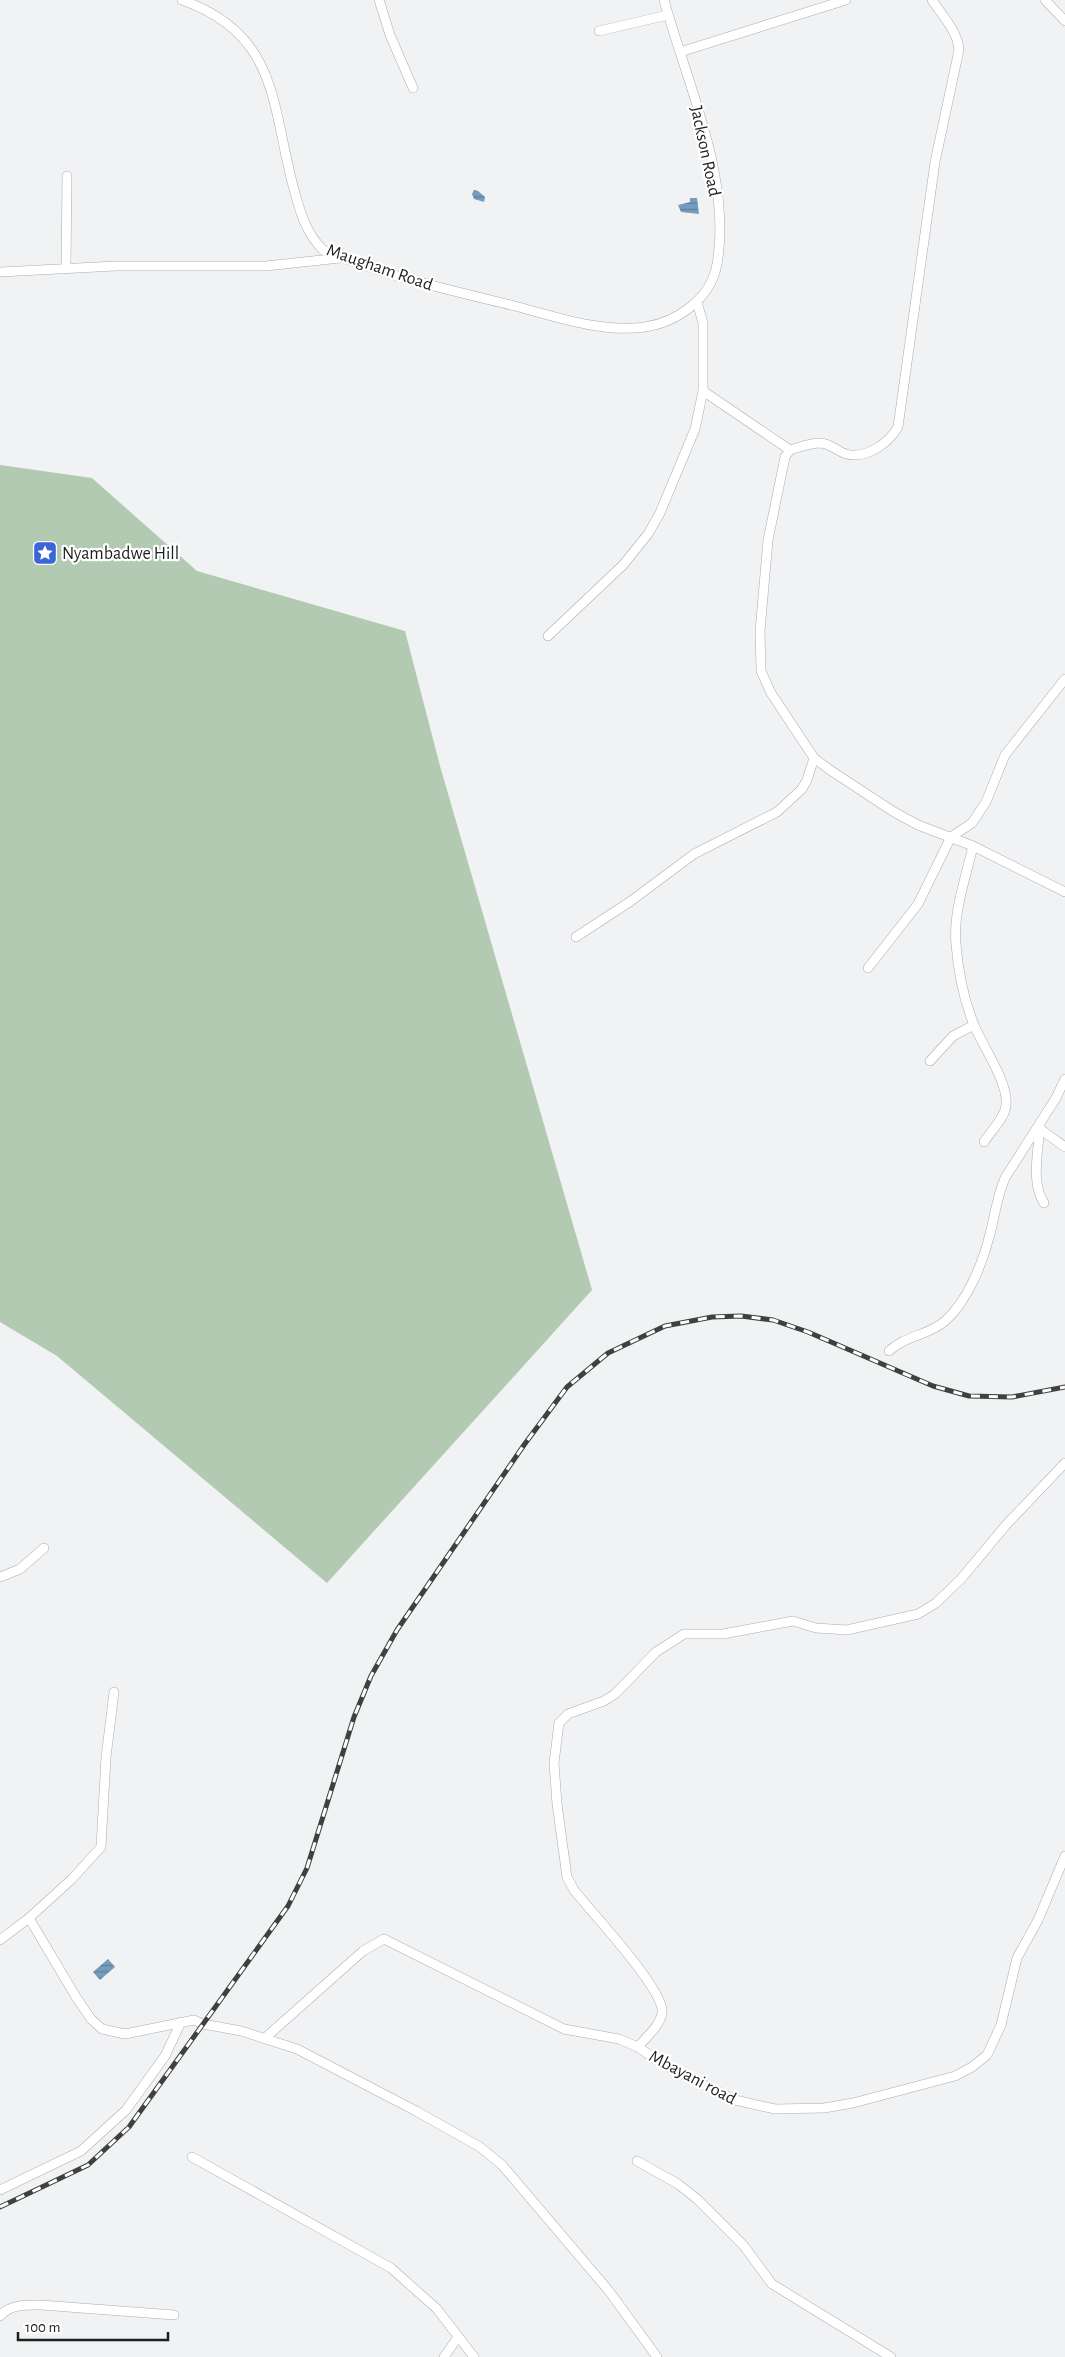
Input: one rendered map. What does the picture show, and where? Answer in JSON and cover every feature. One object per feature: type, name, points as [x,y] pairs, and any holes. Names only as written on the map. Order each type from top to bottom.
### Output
[{"type":"street","name":"Maugham Road","points":[[182,0],[220,19],[257,56],[270,82],[288,169],[304,224],[312,239],[323,250],[416,282],[581,323],[623,328],[658,324],[684,312],[697,302]]},
{"type":"street","points":[[379,0],[390,35],[413,88]]},
{"type":"street","name":"Jackson Road","points":[[664,0],[706,138],[716,188],[718,222],[717,265],[712,279],[697,302]]},
{"type":"street","points":[[680,52],[846,0]]},
{"type":"street","points":[[703,391],[790,450],[820,443],[829,445],[844,454],[865,454],[887,441],[898,427],[935,162],[959,50],[959,42],[932,0]]},
{"type":"street","points":[[1045,0],[1065,21]]},
{"type":"street","points":[[598,30],[668,15]]},
{"type":"street","points":[[66,268],[67,176]]},
{"type":"street","points":[[0,272],[66,268],[266,266],[342,258]]},
{"type":"street","points":[[548,636],[611,578],[648,534],[660,513],[695,429],[703,391],[703,324],[697,302]]},
{"type":"street","points":[[790,450],[781,469],[768,540],[760,659],[764,681],[814,758],[894,812],[918,825],[973,846],[1065,892]]},
{"type":"street","points":[[868,968],[918,904],[951,837],[966,828],[986,802],[1005,755],[1065,679]]},
{"type":"street","points":[[576,937],[631,901],[694,854],[777,812],[802,789],[814,758]]},
{"type":"street","points":[[973,846],[958,915],[956,942],[963,986],[974,1025],[998,1073],[1006,1102],[1004,1112],[984,1142]]},
{"type":"street","points":[[930,1060],[953,1036],[974,1025]]},
{"type":"street","points":[[889,1351],[904,1339],[925,1333],[941,1325],[963,1297],[990,1236],[999,1192],[1005,1178],[1040,1125],[1065,1079]]},
{"type":"street","points":[[1040,1125],[1065,1147]]},
{"type":"street","points":[[1040,1125],[1037,1175],[1040,1196],[1044,1203]]},
{"type":"street","points":[[638,2047],[662,2016],[662,2003],[634,1962],[574,1890],[567,1877],[554,1776],[559,1723],[568,1714],[604,1701],[615,1694],[656,1652],[684,1634],[723,1634],[794,1620],[816,1628],[847,1630],[918,1614],[936,1602],[961,1579],[1006,1524],[1065,1463]]},
{"type":"street","points":[[0,1577],[20,1569],[44,1548]]},
{"type":"street","points":[[0,1940],[29,1918],[72,1879],[101,1847],[106,1757],[114,1692]]},
{"type":"street","name":"Mbayani road","points":[[265,2038],[363,1951],[384,1939],[564,2029],[619,2039],[638,2047],[664,2065],[734,2100],[750,2105],[787,2110],[853,2103],[965,2072],[987,2055],[999,2034],[1017,1958],[1038,1920],[1065,1856]]},
{"type":"street","points":[[29,1918],[76,1996],[91,2019],[102,2030],[125,2034],[194,2020],[203,2024],[265,2038],[326,2063],[416,2111],[492,2156],[502,2165],[609,2291],[657,2357]]},
{"type":"street","points":[[0,2190],[80,2151],[126,2110],[165,2056],[181,2022]]},
{"type":"street","points":[[192,2157],[391,2268],[437,2309],[474,2357]]},
{"type":"street","points":[[637,2161],[678,2184],[697,2199],[744,2246],[772,2284],[891,2357]]},
{"type":"street","points":[[0,2316],[4,2310],[20,2305],[174,2315]]},
{"type":"street","points":[[444,2357],[458,2337]]},
{"type":"green space","points":[[0,465],[92,478],[197,571],[405,631],[440,766],[592,1290],[327,1583],[57,1356],[0,1322]]},
{"type":"water","points":[[474,190],[485,197],[484,202],[474,199],[472,194]]},
{"type":"water","points":[[690,198],[697,198],[699,214],[681,212],[678,205],[690,202]]},
{"type":"water","points":[[108,1959],[115,1967],[100,1980],[93,1972]]},
{"type":"railway","points":[[0,2207],[88,2165],[129,2127],[288,1906],[307,1868],[354,1717],[371,1676],[397,1630],[524,1445],[567,1387],[608,1353],[665,1326],[712,1317],[741,1316],[773,1320],[808,1332],[933,1386],[969,1396],[1012,1397],[1065,1387]]},
{"type":"place","name":"Nyambadwe Hill","points":[[45,553]]}]
